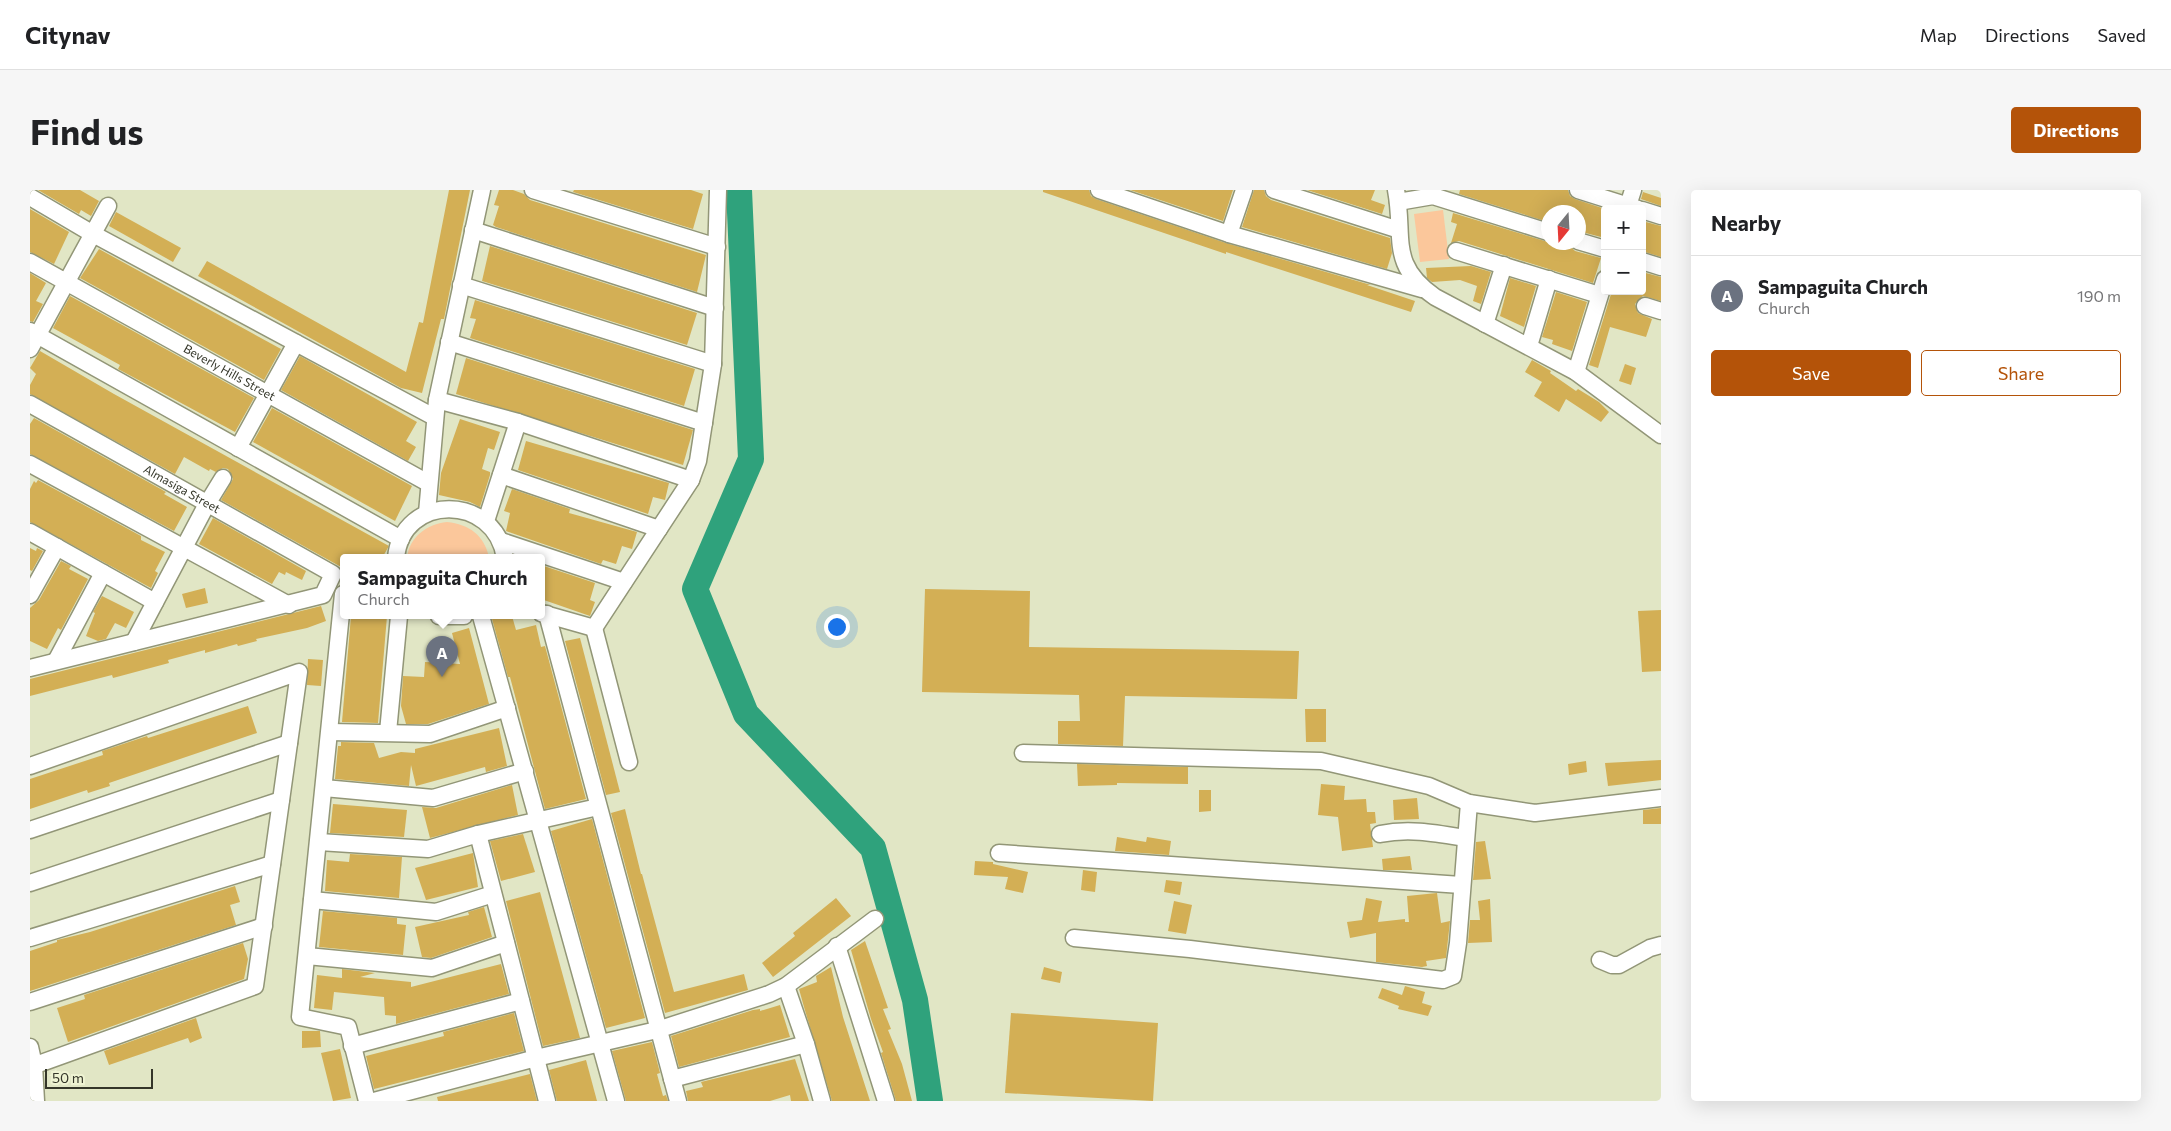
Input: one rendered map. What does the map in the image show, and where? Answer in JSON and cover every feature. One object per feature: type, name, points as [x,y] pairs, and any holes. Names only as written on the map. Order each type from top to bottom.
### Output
[{"type":"street","points":[[427,513],[434,417],[482,190]]},
{"type":"street","points":[[533,190],[717,247]]},
{"type":"street","points":[[629,762],[594,628],[691,480],[698,461],[713,364],[718,190]]},
{"type":"street","points":[[1099,190],[1229,234],[1423,289],[1576,372],[1661,435]]},
{"type":"street","points":[[1229,234],[1244,190]]},
{"type":"street","points":[[1274,190],[1400,230]]},
{"type":"street","points":[[1578,190],[1634,205]]},
{"type":"street","points":[[1423,289],[1408,272],[1404,261],[1397,196],[1433,196],[1541,230]]},
{"type":"street","points":[[30,197],[93,234],[434,417]]},
{"type":"street","points":[[108,206],[32,339],[238,448],[401,539]]},
{"type":"street","points":[[1646,210],[1661,216]]},
{"type":"street","points":[[473,230],[715,308]]},
{"type":"street","points":[[1586,243],[1601,248]]},
{"type":"street","points":[[1456,251],[1599,295]]},
{"type":"street","name":"Beverly Hills Street","points":[[30,262],[428,483]]},
{"type":"street","points":[[1646,262],[1661,266]]},
{"type":"street","points":[[1485,324],[1504,265]]},
{"type":"street","points":[[1529,346],[1549,279]]},
{"type":"street","points":[[461,285],[713,364]]},
{"type":"street","points":[[1576,372],[1601,290]]},
{"type":"street","points":[[1645,306],[1661,311]]},
{"type":"street","points":[[449,342],[704,423]]},
{"type":"street","points":[[238,448],[296,343]]},
{"type":"street","points":[[437,400],[518,422],[691,480]]},
{"type":"street","name":"Almasiga Street","points":[[30,404],[333,574],[323,595],[289,605]]},
{"type":"street","points":[[486,521],[518,422]]},
{"type":"street","points":[[30,464],[289,605]]},
{"type":"street","points":[[501,476],[658,529]]},
{"type":"street","points":[[134,642],[206,504],[223,478]]},
{"type":"street","points":[[397,554],[401,539],[416,520],[427,513],[447,508],[468,511],[486,521],[501,541],[504,554]]},
{"type":"street","points":[[30,532],[155,602]]},
{"type":"street","points":[[501,541],[540,554]]},
{"type":"street","points":[[30,595],[57,548]]},
{"type":"street","points":[[545,556],[624,582]]},
{"type":"street","points":[[56,661],[103,573]]},
{"type":"street","points":[[30,668],[289,605]]},
{"type":"street","points":[[545,613],[594,628]]},
{"type":"street","points":[[545,617],[678,1101]]},
{"type":"street","points":[[341,619],[300,1016],[348,1027],[367,1101]]},
{"type":"street","points":[[388,732],[399,619]]},
{"type":"street","points":[[482,619],[616,1101]]},
{"type":"street","points":[[30,766],[299,672],[255,986],[32,1066]]},
{"type":"street","points":[[330,732],[430,734],[507,708]]},
{"type":"street","points":[[30,830],[289,743]]},
{"type":"street","points":[[1023,753],[1321,761],[1430,786],[1469,803],[1535,812],[1661,798]]},
{"type":"street","points":[[324,788],[433,798],[525,771]]},
{"type":"street","points":[[30,883],[281,800]]},
{"type":"street","points":[[1074,938],[1190,949],[1443,980],[1453,976],[1469,803]]},
{"type":"street","points":[[319,842],[428,849],[478,834],[598,807]]},
{"type":"street","points":[[1380,834],[1401,830],[1416,830],[1465,838]]},
{"type":"street","points":[[478,834],[547,1101]]},
{"type":"street","points":[[999,853],[1462,885]]},
{"type":"street","points":[[30,938],[272,864]]},
{"type":"street","points":[[312,900],[436,912],[493,894]]},
{"type":"street","points":[[374,1101],[536,1058],[657,1030],[769,994],[786,986],[875,919]]},
{"type":"street","points":[[30,1002],[264,926]]},
{"type":"street","points":[[306,956],[432,968],[506,943]]},
{"type":"street","points":[[837,946],[886,1101]]},
{"type":"street","points":[[1600,960],[1612,965],[1619,965],[1650,948],[1661,946]]},
{"type":"street","points":[[786,986],[806,1044],[818,1100]]},
{"type":"street","points":[[352,1046],[521,1002]]},
{"type":"street","points":[[672,1079],[806,1044]]},
{"type":"street","points":[[30,1047],[36,1101]]},
{"type":"shaded area","points":[[1443,210],[1449,259],[1420,262],[1414,214]]},
{"type":"shaded area","points":[[440,523],[455,523],[469,528],[480,537],[488,554],[408,554],[411,544],[420,533]]},
{"type":"building","points":[[38,190],[80,190],[99,201],[91,216],[81,210],[79,214]]},
{"type":"building","points":[[449,190],[470,190],[444,319],[441,319],[422,393],[401,388],[198,276],[207,261],[406,372],[419,322],[423,323]]},
{"type":"building","points":[[499,190],[513,190],[524,194],[530,200],[706,255],[697,292],[496,227],[493,225],[499,206],[494,205]]},
{"type":"building","points":[[574,190],[691,190],[703,194],[693,229],[573,192]]},
{"type":"building","points":[[1043,190],[1089,190],[1091,196],[1096,199],[1226,243],[1371,285],[1367,285],[1415,301],[1411,312],[1226,252],[1226,254],[1043,192]]},
{"type":"building","points":[[1130,190],[1233,190],[1223,221]]},
{"type":"building","points":[[1254,190],[1264,190],[1266,196],[1271,200],[1390,238],[1392,253],[1387,269],[1242,227]]},
{"type":"building","points":[[1307,190],[1375,190],[1371,200],[1385,205],[1382,214]]},
{"type":"building","points":[[1460,190],[1568,190],[1570,196],[1575,199],[1601,208],[1601,237],[1586,233],[1586,205],[1541,205],[1541,220],[1459,194]]},
{"type":"building","points":[[1643,192],[1661,198],[1661,206],[1641,199]]},
{"type":"building","points":[[30,209],[69,232],[54,264],[30,252]]},
{"type":"building","points":[[116,212],[181,248],[173,262],[109,226]]},
{"type":"building","points":[[1453,213],[1541,240],[1541,250],[1574,250],[1601,258],[1593,283],[1459,241],[1451,243],[1457,224],[1451,222]]},
{"type":"building","points":[[1646,222],[1661,226],[1661,257],[1646,252]]},
{"type":"building","points":[[490,246],[697,313],[687,345],[482,281]]},
{"type":"building","points":[[99,249],[281,349],[264,380],[80,278]]},
{"type":"building","points":[[1471,266],[1491,272],[1481,304],[1473,301],[1477,286],[1460,280],[1432,282],[1427,278],[1426,268]]},
{"type":"building","points":[[30,273],[46,283],[36,301],[43,304],[33,322],[30,321]]},
{"type":"building","points":[[1646,273],[1661,277],[1661,301],[1643,296],[1635,304],[1638,313],[1652,319],[1646,337],[1610,327],[1598,368],[1589,365],[1611,295],[1646,295]]},
{"type":"building","points":[[1510,278],[1536,286],[1524,327],[1500,316]]},
{"type":"building","points":[[1556,292],[1587,302],[1572,351],[1552,344],[1553,340],[1542,337]]},
{"type":"building","points":[[70,296],[254,398],[235,432],[118,369],[120,365],[53,328]]},
{"type":"building","points":[[475,300],[695,369],[684,406],[470,338],[476,319],[470,318]]},
{"type":"building","points":[[40,351],[389,546],[384,554],[340,554],[340,566],[221,500],[233,479],[228,469],[223,468],[216,472],[210,469],[209,471],[184,457],[175,474],[30,394],[30,385],[36,374],[30,368]]},
{"type":"building","points":[[300,356],[417,422],[406,441],[416,447],[408,461],[281,390]]},
{"type":"building","points":[[466,358],[693,430],[683,465],[456,394]]},
{"type":"building","points":[[1532,360],[1551,371],[1550,373],[1576,391],[1578,389],[1599,402],[1609,412],[1601,422],[1566,399],[1559,412],[1534,396],[1542,382],[1525,372]]},
{"type":"building","points":[[1625,364],[1636,368],[1631,385],[1619,381]]},
{"type":"building","points":[[272,408],[412,486],[395,521],[253,442]]},
{"type":"building","points":[[34,418],[166,492],[164,494],[187,507],[174,531],[30,454],[30,424]]},
{"type":"building","points":[[460,419],[500,432],[494,450],[488,448],[482,469],[490,472],[490,475],[480,507],[470,502],[439,495],[441,473]]},
{"type":"building","points":[[526,441],[669,483],[665,500],[653,497],[648,514],[518,470]]},
{"type":"building","points":[[38,480],[141,536],[141,540],[165,552],[155,571],[158,573],[151,588],[30,522],[30,489],[34,481],[36,483]]},
{"type":"building","points":[[512,489],[570,509],[569,513],[637,532],[632,549],[622,546],[616,564],[603,560],[601,564],[506,531],[510,513],[504,511]]},
{"type":"building","points":[[213,518],[306,571],[302,580],[286,572],[285,575],[279,572],[272,584],[199,544]]},
{"type":"building","points":[[30,548],[36,551],[37,548],[43,551],[32,571],[30,570]]},
{"type":"building","points":[[61,561],[71,566],[69,569],[88,579],[61,630],[58,628],[47,649],[30,641],[30,608],[39,600]]},
{"type":"building","points":[[545,566],[595,583],[590,600],[595,602],[590,616],[545,600]]},
{"type":"building","points":[[205,588],[208,603],[186,608],[182,594]]},
{"type":"building","points":[[925,589],[1030,591],[1029,647],[1299,651],[1297,699],[1125,696],[1123,746],[1058,744],[1058,721],[1080,721],[1079,695],[922,692]]},
{"type":"building","points":[[102,596],[134,612],[126,628],[115,623],[106,639],[98,641],[86,636],[95,613],[93,612]]},
{"type":"building","points":[[321,606],[326,621],[307,628],[256,639],[257,641],[238,646],[237,644],[205,653],[205,650],[168,660],[169,663],[113,678],[112,675],[30,696],[30,679]]},
{"type":"building","points":[[1661,610],[1661,671],[1642,672],[1638,611]]},
{"type":"building","points":[[351,619],[387,619],[378,723],[342,722]]},
{"type":"building","points":[[492,619],[513,619],[516,630],[536,625],[541,647],[545,646],[586,799],[545,809],[510,677],[508,677]]},
{"type":"building","points":[[469,628],[489,704],[428,724],[406,724],[401,706],[403,676],[424,677],[425,662],[460,664],[452,633]]},
{"type":"building","points":[[580,638],[620,792],[606,795],[565,641]]},
{"type":"building","points":[[308,659],[323,660],[321,686],[307,685]]},
{"type":"building","points":[[248,706],[257,733],[109,783],[110,786],[88,793],[87,790],[30,809],[30,779],[103,755],[102,751]]},
{"type":"building","points":[[1305,709],[1326,709],[1326,742],[1306,742]]},
{"type":"building","points":[[499,728],[507,766],[486,772],[485,767],[416,786],[411,765],[409,786],[335,779],[338,746],[341,746],[341,742],[374,743],[379,758],[401,752],[415,753],[415,749]]},
{"type":"building","points":[[1661,760],[1661,780],[1608,786],[1605,763]]},
{"type":"building","points":[[1586,761],[1587,772],[1569,775],[1568,764]]},
{"type":"building","points":[[1077,764],[1188,767],[1188,784],[1117,783],[1117,785],[1078,786]]},
{"type":"building","points":[[1321,784],[1345,786],[1344,800],[1366,799],[1367,812],[1375,812],[1376,823],[1370,824],[1373,847],[1342,851],[1338,817],[1318,815]]},
{"type":"building","points":[[512,785],[518,815],[430,838],[422,807],[436,808]]},
{"type":"building","points":[[1199,790],[1211,790],[1211,811],[1199,812]]},
{"type":"building","points":[[1417,798],[1419,819],[1394,820],[1393,800]]},
{"type":"building","points":[[333,804],[407,810],[404,837],[330,833]]},
{"type":"building","points":[[1661,808],[1661,824],[1643,824],[1643,810]]},
{"type":"building","points":[[625,809],[674,992],[744,974],[748,990],[665,1013],[611,813]]},
{"type":"building","points":[[592,819],[645,1018],[606,1028],[551,831]]},
{"type":"building","points":[[523,834],[535,872],[501,881],[490,841]]},
{"type":"building","points":[[1117,837],[1146,842],[1147,837],[1171,841],[1169,855],[1115,851]]},
{"type":"building","points":[[1485,841],[1491,879],[1473,880],[1476,842]]},
{"type":"building","points":[[473,853],[478,887],[426,900],[415,868]]},
{"type":"building","points":[[350,854],[402,857],[399,898],[325,891],[327,860],[349,862]]},
{"type":"building","points":[[1410,856],[1412,870],[1383,870],[1382,859]]},
{"type":"building","points":[[975,861],[993,862],[993,864],[1028,872],[1023,893],[1005,889],[1008,877],[974,875]]},
{"type":"building","points":[[1083,870],[1097,872],[1095,892],[1081,890]]},
{"type":"building","points":[[1166,880],[1182,882],[1180,895],[1164,892]]},
{"type":"building","points":[[235,886],[240,902],[230,905],[236,925],[30,991],[30,951],[57,942],[57,940],[90,932]]},
{"type":"building","points":[[540,892],[580,1038],[543,1046],[506,901]]},
{"type":"building","points":[[1437,893],[1441,923],[1450,921],[1446,958],[1426,961],[1427,966],[1422,967],[1376,962],[1376,933],[1350,938],[1347,922],[1362,920],[1366,898],[1382,901],[1378,922],[1405,919],[1405,922],[1409,922],[1407,896]]},
{"type":"building","points":[[836,898],[851,916],[773,977],[762,963],[795,936],[793,933]]},
{"type":"building","points":[[1490,899],[1492,942],[1468,943],[1470,920],[1480,920],[1478,901]]},
{"type":"building","points":[[1174,901],[1192,905],[1186,934],[1168,931]]},
{"type":"building","points":[[484,907],[492,937],[431,958],[422,957],[415,927],[469,915],[468,912]]},
{"type":"building","points":[[323,911],[397,918],[397,924],[406,925],[403,955],[319,947]]},
{"type":"building","points":[[865,941],[888,1008],[883,1009],[891,1029],[888,1030],[902,1064],[912,1101],[896,1101],[881,1053],[883,1052],[871,1019],[851,950]]},
{"type":"building","points":[[243,943],[248,959],[244,979],[68,1042],[57,1008],[85,999],[84,995]]},
{"type":"building","points":[[501,964],[509,994],[396,1024],[396,1016],[385,1015],[384,997],[334,992],[332,1010],[314,1008],[317,975],[342,978],[342,969],[375,973],[360,977],[411,982],[411,987]]},
{"type":"building","points":[[831,967],[843,1017],[870,1101],[832,1101],[804,1007],[799,989],[817,982],[816,976]]},
{"type":"building","points":[[1044,967],[1062,972],[1060,983],[1041,979]]},
{"type":"building","points":[[1405,986],[1425,992],[1422,1003],[1432,1006],[1428,1016],[1398,1009],[1399,1006],[1378,998],[1382,988],[1402,995]]},
{"type":"building","points":[[780,1005],[790,1037],[679,1067],[671,1036],[753,1010],[760,1009],[760,1011]]},
{"type":"building","points":[[514,1013],[524,1051],[374,1089],[366,1056],[444,1036],[443,1032]]},
{"type":"building","points":[[1011,1013],[1158,1023],[1153,1101],[1005,1093]]},
{"type":"building","points":[[196,1018],[202,1038],[190,1043],[188,1038],[109,1065],[104,1051]]},
{"type":"building","points":[[302,1031],[320,1031],[321,1047],[302,1048]]},
{"type":"building","points":[[652,1042],[660,1073],[657,1074],[663,1096],[666,1095],[668,1101],[626,1101],[612,1051]]},
{"type":"building","points":[[340,1049],[351,1098],[333,1101],[321,1053]]},
{"type":"building","points":[[795,1059],[809,1101],[791,1101],[790,1095],[770,1101],[688,1101],[686,1091],[703,1087],[701,1082]]},
{"type":"building","points":[[586,1060],[597,1101],[557,1101],[549,1070]]},
{"type":"building","points":[[530,1074],[537,1101],[438,1101],[437,1097]]},
{"type":"waterway","points":[[739,190],[751,459],[695,589],[746,714],[873,848],[915,1000],[930,1101]]},
{"type":"place","name":"Sampaguita Church","points":[[442,677]]}]
